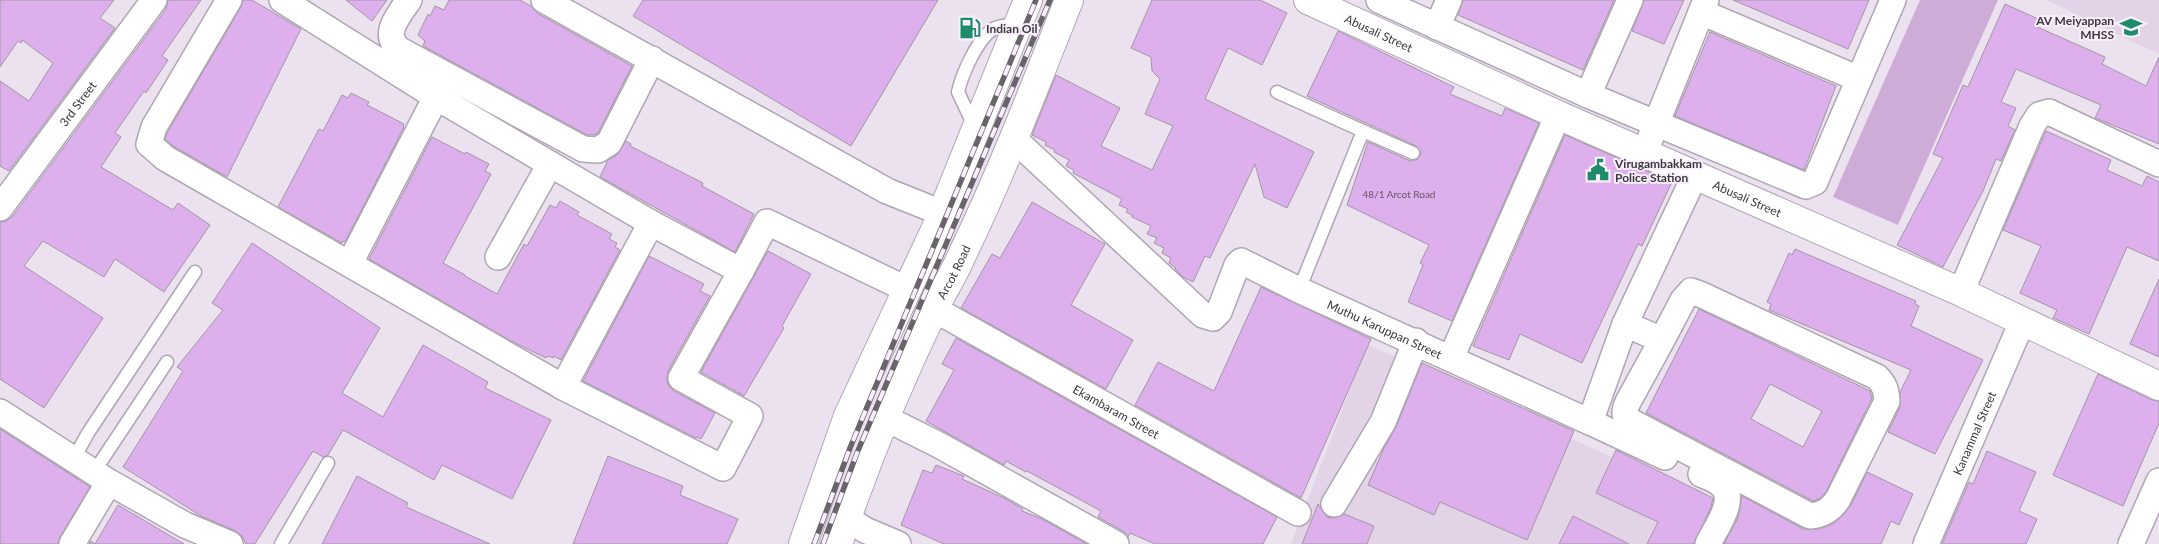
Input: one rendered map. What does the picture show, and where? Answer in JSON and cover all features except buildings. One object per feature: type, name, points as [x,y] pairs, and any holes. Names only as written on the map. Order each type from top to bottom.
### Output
[{"type":"main road","name":"Arcot Road","points":[[842,532],[860,479],[885,418],[934,309],[962,256],[1014,139],[1069,0]]},
{"type":"main road","name":"Abusali Street","points":[[1308,0],[1558,115],[1961,292],[2159,386]]},
{"type":"main road","points":[[803,544],[848,416],[908,290],[942,213],[1023,12]]},
{"type":"street","name":"3rd Street","points":[[0,208],[154,0]]},
{"type":"street","points":[[228,0],[154,127],[150,144],[166,158],[563,387],[723,468],[750,416],[681,378],[767,222],[908,290]]},
{"type":"street","points":[[282,0],[436,98],[651,223],[741,270]]},
{"type":"street","points":[[409,0],[398,17],[390,35],[393,44],[400,50],[583,150],[598,150],[609,143],[652,59]]},
{"type":"street","points":[[544,0],[886,191],[942,213]]},
{"type":"street","points":[[1380,0],[1588,95],[1803,185],[1810,185],[1817,178],[1893,0]]},
{"type":"street","points":[[1438,26],[1449,0]]},
{"type":"street","points":[[1588,95],[1630,0]]},
{"type":"street","points":[[1644,152],[1704,6],[1859,79]]},
{"type":"street","points":[[350,263],[436,98]]},
{"type":"street","points":[[1961,292],[2032,126],[2039,115],[2049,112],[2159,164]]},
{"type":"street","points":[[1451,358],[1558,115]]},
{"type":"street","name":"Muthu Karuppan Street","points":[[1014,139],[1202,314],[1209,318],[1217,315],[1236,265],[1242,261],[1298,290],[1416,341],[1720,484],[1728,492],[1728,504],[1708,544]]},
{"type":"street","points":[[498,257],[550,164]]},
{"type":"street","points":[[1590,422],[1625,324],[1695,175]]},
{"type":"street","points":[[563,387],[651,223]]},
{"type":"street","points":[[1691,291],[1702,294],[1877,378],[1884,384],[1887,401],[1833,507],[1818,515],[1810,516],[1630,421],[1624,412],[1662,340],[1683,300],[1691,291]]},
{"type":"street","name":"Ekambaram Street","points":[[934,309],[1298,514]]},
{"type":"street","name":"Kanammal Street","points":[[1926,544],[2022,322]]},
{"type":"street","points":[[1625,324],[1662,340]]},
{"type":"street","points":[[1334,504],[1383,422],[1416,341]]},
{"type":"street","points":[[0,412],[73,460],[185,525],[230,544]]},
{"type":"street","points":[[885,418],[940,445],[1116,544]]},
{"type":"street","points":[[72,544],[102,477]]},
{"type":"street","points":[[2131,544],[2159,481]]},
{"type":"street","points":[[842,532],[865,530],[898,544]]},
{"type":"street","points":[[842,532],[867,544]]},
{"type":"lane","points":[[1277,92],[1413,153]]},
{"type":"lane","points":[[1298,290],[1363,131]]},
{"type":"lane","points":[[73,460],[88,433],[195,272]]},
{"type":"lane","points":[[102,477],[167,362]]},
{"type":"lane","points":[[281,544],[328,463]]},
{"type":"shaded area","points":[[1920,0],[1998,0],[1898,225],[1833,197]]},
{"type":"shaded area","name":"AV Meiyappan MHSS","points":[[2046,0],[2159,0],[2159,54]]},
{"type":"shaded area","points":[[1367,344],[1799,544],[1291,544]]},
{"type":"railway","points":[[814,544],[850,448],[1036,0]]},
{"type":"railway","points":[[823,544],[857,453],[1050,0]]},
{"type":"place","name":"AV Meiyappan MHSS","points":[[2131,27]]},
{"type":"place","name":"Indian Oil","points":[[970,28]]},
{"type":"place","name":"Virugambakkam Police Station","points":[[1598,170]]}]
